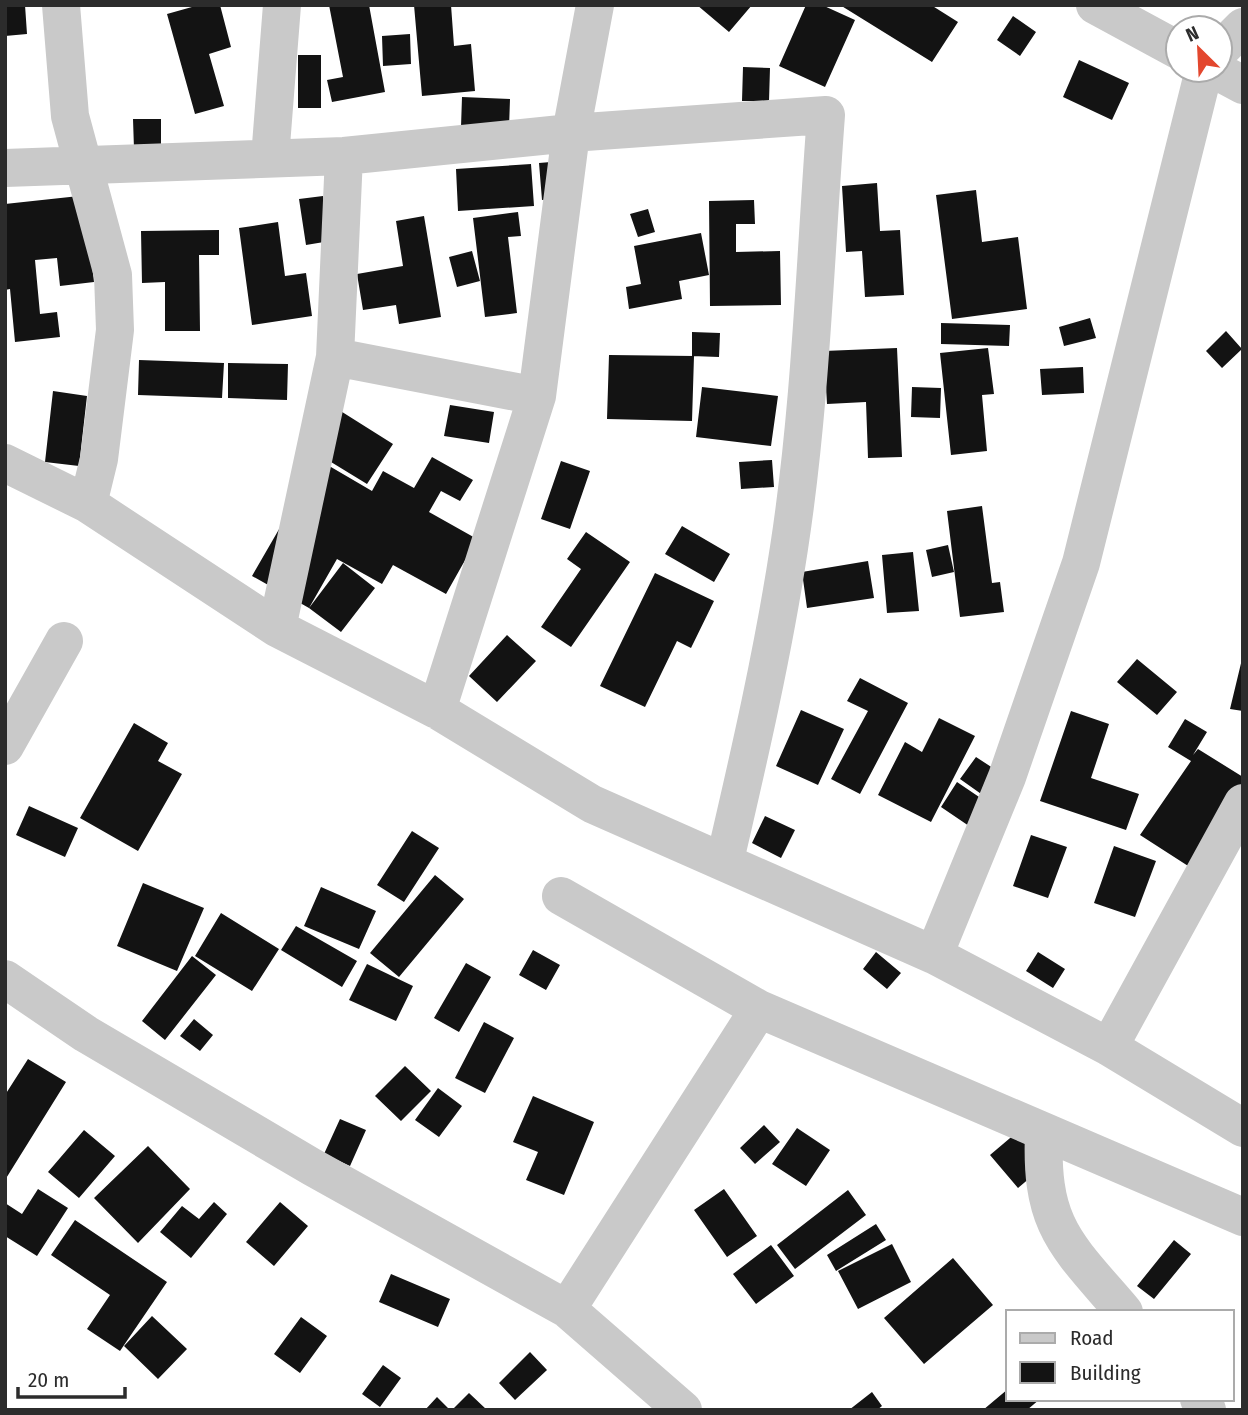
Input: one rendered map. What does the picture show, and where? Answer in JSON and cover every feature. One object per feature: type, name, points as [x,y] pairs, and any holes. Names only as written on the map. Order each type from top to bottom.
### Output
[{"type":"street","points":[[61,5],[71,116],[82,167],[98,210],[113,275],[115,330],[100,459],[88,504]]},
{"type":"street","points":[[270,158],[282,5]]},
{"type":"street","points":[[437,710],[537,396],[570,133],[595,5]]},
{"type":"street","points":[[1095,5],[1164,42]]},
{"type":"street","points":[[934,955],[1007,777],[1081,563],[1201,84]]},
{"type":"street","points":[[5,167],[82,167],[344,156],[570,133],[826,115],[807,372],[789,547],[761,706],[725,860]]},
{"type":"street","points":[[277,628],[335,357],[344,156]]},
{"type":"street","points":[[335,357],[537,396]]},
{"type":"street","points":[[5,463],[88,504],[277,628],[437,710],[592,804],[725,860],[934,955],[1109,1047],[1243,1128]]},
{"type":"street","points":[[5,746],[64,641]]},
{"type":"street","points":[[1109,1047],[1243,803]]},
{"type":"street","points":[[561,896],[759,1009],[1243,1217]]},
{"type":"street","points":[[5,979],[86,1034],[312,1167],[567,1309],[683,1410]]},
{"type":"street","points":[[567,1309],[759,1009]]},
{"type":"street","points":[[1044,1132],[1045,1191],[1057,1228],[1122,1310]]},
{"type":"building","points":[[5,5],[25,5],[27,34],[5,36]]},
{"type":"building","points":[[199,5],[220,5],[231,47],[209,54],[224,106],[195,114],[167,14]]},
{"type":"building","points":[[329,5],[369,5],[385,92],[332,102],[327,80],[343,77]]},
{"type":"building","points":[[414,5],[451,5],[454,46],[471,44],[475,91],[422,96]]},
{"type":"building","points":[[697,5],[752,5],[729,32]]},
{"type":"building","points":[[806,5],[822,5],[855,20],[825,87],[779,66]]},
{"type":"building","points":[[840,5],[931,5],[958,22],[932,62]]},
{"type":"building","points":[[1013,16],[1036,32],[1020,56],[997,40]]},
{"type":"building","points":[[410,34],[411,64],[383,66],[382,36]]},
{"type":"building","points":[[298,55],[321,55],[321,108],[298,108]]},
{"type":"building","points":[[1079,60],[1129,83],[1112,120],[1063,97]]},
{"type":"building","points":[[743,67],[770,68],[769,101],[742,101]]},
{"type":"building","points":[[462,97],[510,99],[509,128],[461,127]]},
{"type":"building","points":[[133,119],[161,119],[161,149],[134,149]]},
{"type":"building","points":[[563,161],[566,198],[542,200],[539,163]]},
{"type":"building","points":[[531,164],[534,206],[458,211],[456,169]]},
{"type":"building","points":[[877,183],[880,231],[900,230],[904,295],[865,297],[862,251],[846,252],[842,186]]},
{"type":"building","points":[[976,190],[982,242],[1018,237],[1027,309],[952,319],[936,195]]},
{"type":"building","points":[[79,196],[88,230],[94,282],[60,286],[57,258],[35,260],[40,314],[57,312],[60,337],[15,342],[10,289],[5,290],[5,204]]},
{"type":"building","points":[[323,196],[330,241],[306,245],[299,199]]},
{"type":"building","points":[[754,200],[755,224],[736,224],[736,252],[780,251],[781,305],[710,306],[709,201]]},
{"type":"building","points":[[648,209],[655,232],[638,237],[630,214]]},
{"type":"building","points":[[518,212],[521,236],[508,237],[517,313],[485,317],[473,218]]},
{"type":"building","points":[[424,216],[441,317],[399,324],[396,305],[363,310],[357,274],[403,266],[396,221]]},
{"type":"building","points":[[278,222],[285,276],[306,273],[312,316],[252,325],[239,228]]},
{"type":"building","points":[[219,230],[219,255],[199,255],[200,331],[165,331],[165,282],[142,283],[141,231]]},
{"type":"building","points":[[701,233],[709,275],[679,281],[682,299],[629,309],[626,287],[641,284],[634,246]]},
{"type":"building","points":[[472,251],[480,281],[457,287],[449,257]]},
{"type":"building","points":[[1090,318],[1096,338],[1064,346],[1059,327]]},
{"type":"building","points":[[941,323],[1010,325],[1009,346],[941,344]]},
{"type":"building","points":[[1226,331],[1242,349],[1222,368],[1206,351]]},
{"type":"building","points":[[692,332],[720,333],[719,357],[692,356]]},
{"type":"building","points":[[897,348],[902,457],[868,458],[866,402],[827,404],[824,351]]},
{"type":"building","points":[[988,348],[994,394],[982,395],[987,451],[951,455],[940,353]]},
{"type":"building","points":[[609,355],[694,356],[692,421],[607,419]]},
{"type":"building","points":[[139,360],[224,363],[222,398],[138,395]]},
{"type":"building","points":[[228,363],[288,364],[287,400],[228,398]]},
{"type":"building","points":[[1083,367],[1084,393],[1042,395],[1040,369]]},
{"type":"building","points":[[702,387],[778,396],[771,446],[696,437]]},
{"type":"building","points":[[912,387],[941,388],[940,418],[911,417]]},
{"type":"building","points":[[53,391],[87,396],[79,466],[45,462]]},
{"type":"building","points":[[450,405],[494,412],[489,443],[444,436]]},
{"type":"building","points":[[339,410],[393,444],[367,484],[313,451]]},
{"type":"building","points":[[432,457],[473,480],[460,501],[441,491],[429,512],[477,539],[446,594],[393,565],[382,584],[337,559],[309,608],[252,576],[319,460],[372,491],[383,471],[414,488]]},
{"type":"building","points":[[772,460],[774,487],[741,489],[739,462]]},
{"type":"building","points":[[561,461],[590,471],[570,529],[541,519]]},
{"type":"building","points":[[982,506],[992,583],[1000,582],[1004,612],[960,617],[947,511]]},
{"type":"building","points":[[682,526],[730,554],[714,582],[665,554]]},
{"type":"building","points":[[586,532],[630,562],[571,647],[541,627],[581,569],[567,559]]},
{"type":"building","points":[[948,545],[954,572],[932,577],[926,550]]},
{"type":"building","points":[[913,552],[919,611],[887,613],[882,555]]},
{"type":"building","points":[[868,561],[874,598],[807,608],[802,572]]},
{"type":"building","points":[[343,563],[375,588],[341,632],[309,608]]},
{"type":"building","points":[[655,573],[714,601],[691,648],[677,641],[645,707],[600,686]]},
{"type":"building","points":[[507,635],[536,661],[497,702],[469,676]]},
{"type":"building","points":[[1243,655],[1243,711],[1230,709]]},
{"type":"building","points":[[1137,659],[1177,692],[1157,715],[1117,682]]},
{"type":"building","points":[[860,678],[908,703],[860,794],[831,779],[868,711],[847,701]]},
{"type":"building","points":[[801,710],[844,729],[818,785],[776,766]]},
{"type":"building","points":[[1071,711],[1109,724],[1091,778],[1139,794],[1126,830],[1040,801]]},
{"type":"building","points":[[939,718],[975,736],[931,822],[878,795],[905,742],[922,752]]},
{"type":"building","points":[[1185,719],[1207,732],[1193,755],[1198,749],[1243,777],[1243,795],[1199,873],[1140,835],[1191,761],[1168,747]]},
{"type":"building","points":[[134,723],[168,743],[158,761],[182,774],[138,851],[80,818]]},
{"type":"building","points":[[976,757],[999,772],[984,796],[960,779]]},
{"type":"building","points":[[957,782],[985,801],[969,826],[941,807]]},
{"type":"building","points":[[29,806],[78,828],[65,857],[16,835]]},
{"type":"building","points":[[765,816],[795,830],[781,858],[752,843]]},
{"type":"building","points":[[412,831],[439,848],[404,902],[377,885]]},
{"type":"building","points":[[1031,835],[1067,847],[1048,898],[1013,886]]},
{"type":"building","points":[[1114,846],[1156,861],[1135,917],[1094,903]]},
{"type":"building","points":[[435,875],[464,899],[399,977],[370,953]]},
{"type":"building","points":[[143,883],[204,908],[177,971],[117,946]]},
{"type":"building","points":[[321,887],[376,911],[359,949],[304,926]]},
{"type":"building","points":[[221,913],[279,949],[252,991],[195,956]]},
{"type":"building","points":[[296,926],[357,961],[342,987],[281,950]]},
{"type":"building","points":[[533,950],[560,965],[546,990],[519,975]]},
{"type":"building","points":[[876,952],[901,973],[887,989],[863,969]]},
{"type":"building","points":[[1038,952],[1065,969],[1053,988],[1026,971]]},
{"type":"building","points":[[192,956],[216,975],[165,1040],[142,1021]]},
{"type":"building","points":[[466,963],[491,977],[459,1032],[434,1018]]},
{"type":"building","points":[[367,964],[413,986],[396,1021],[349,1000]]},
{"type":"building","points":[[194,1019],[213,1035],[200,1051],[180,1036]]},
{"type":"building","points":[[484,1022],[514,1038],[485,1093],[455,1078]]},
{"type":"building","points":[[28,1059],[66,1082],[5,1180],[5,1095]]},
{"type":"building","points":[[405,1066],[431,1091],[401,1121],[375,1096]]},
{"type":"building","points":[[438,1088],[462,1106],[439,1137],[415,1120]]},
{"type":"building","points":[[533,1096],[594,1122],[564,1195],[526,1180],[538,1152],[513,1142]]},
{"type":"building","points":[[340,1119],[366,1130],[350,1166],[324,1154]]},
{"type":"building","points":[[764,1125],[780,1142],[755,1164],[740,1148]]},
{"type":"building","points":[[797,1128],[830,1150],[806,1186],[772,1164]]},
{"type":"building","points":[[84,1130],[115,1156],[79,1198],[48,1172]]},
{"type":"building","points":[[1016,1133],[1044,1166],[1018,1188],[990,1155]]},
{"type":"building","points":[[148,1146],[190,1189],[138,1243],[94,1198]]},
{"type":"building","points":[[38,1189],[68,1208],[37,1256],[5,1236],[5,1203],[22,1214]]},
{"type":"building","points":[[724,1189],[757,1236],[727,1257],[694,1210]]},
{"type":"building","points":[[848,1190],[866,1215],[795,1269],[777,1245]]},
{"type":"building","points":[[214,1202],[227,1214],[191,1258],[160,1232],[182,1206],[199,1219]]},
{"type":"building","points":[[280,1202],[308,1226],[274,1266],[246,1242]]},
{"type":"building","points":[[75,1220],[167,1282],[120,1351],[87,1329],[110,1295],[51,1255]]},
{"type":"building","points":[[876,1224],[886,1240],[836,1271],[827,1255]]},
{"type":"building","points":[[1174,1240],[1191,1254],[1154,1299],[1137,1286]]},
{"type":"building","points":[[892,1244],[911,1282],[858,1309],[838,1271]]},
{"type":"building","points":[[771,1245],[794,1276],[756,1304],[733,1274]]},
{"type":"building","points":[[953,1258],[993,1305],[924,1364],[884,1318]]},
{"type":"building","points":[[391,1274],[450,1299],[438,1327],[379,1302]]},
{"type":"building","points":[[152,1316],[187,1349],[158,1379],[124,1346]]},
{"type":"building","points":[[301,1317],[327,1336],[300,1373],[274,1354]]},
{"type":"building","points":[[530,1352],[547,1370],[515,1400],[499,1383]]},
{"type":"building","points":[[383,1365],[401,1378],[380,1407],[362,1394]]},
{"type":"building","points":[[1006,1391],[1006,1401],[1038,1401],[1027,1410],[983,1410]]},
{"type":"building","points":[[872,1392],[882,1406],[877,1410],[849,1410]]},
{"type":"building","points":[[469,1393],[487,1410],[452,1410]]},
{"type":"building","points":[[437,1397],[450,1410],[425,1410]]}]
